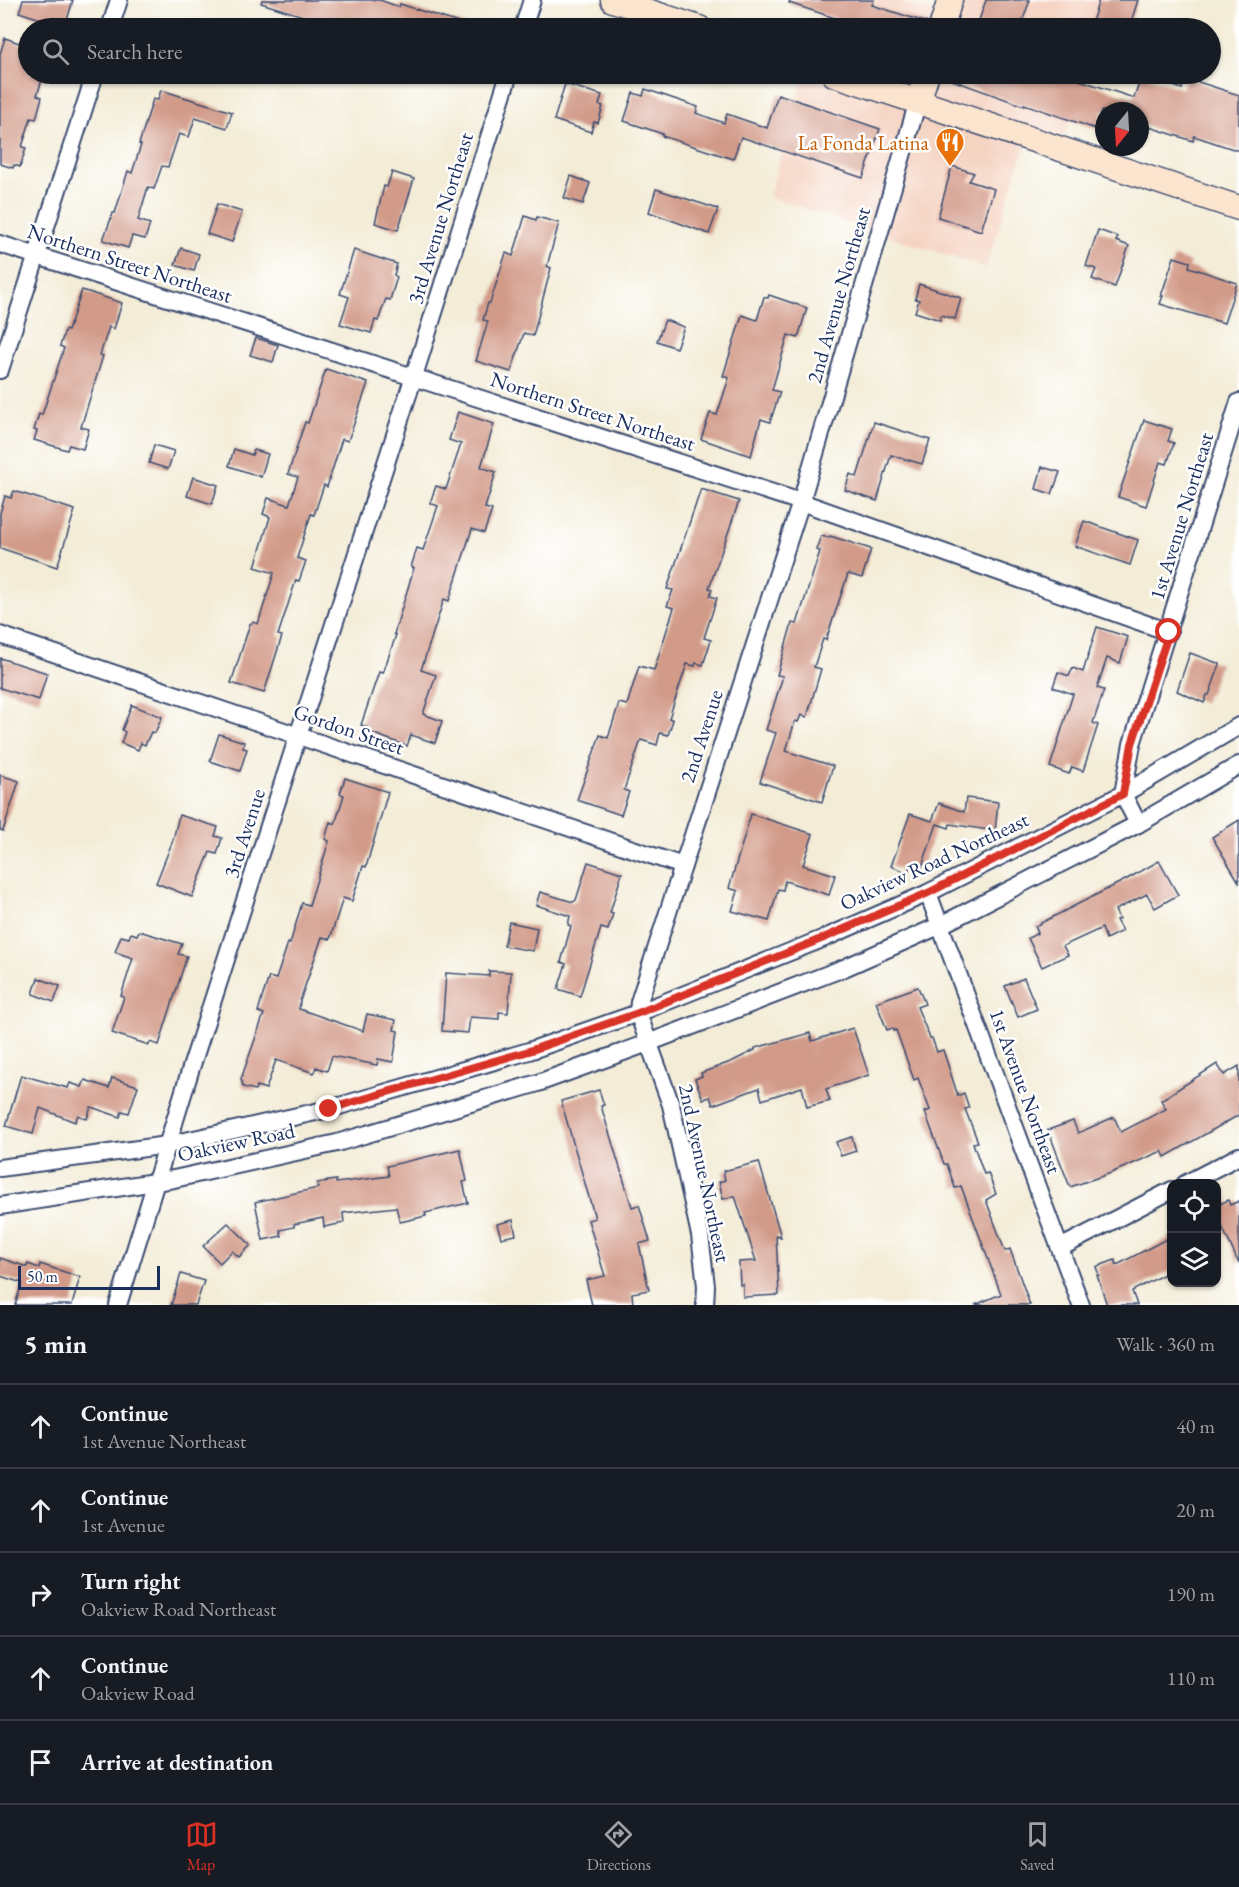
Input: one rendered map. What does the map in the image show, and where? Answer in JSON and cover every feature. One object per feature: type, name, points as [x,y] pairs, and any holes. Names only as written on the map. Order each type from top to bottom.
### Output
[{"type":"street","points":[[113,18],[119,0]]},
{"type":"street","points":[[526,18],[532,0]]},
{"type":"street","points":[[613,0],[668,18]]},
{"type":"street","points":[[944,18],[950,0]]},
{"type":"street","points":[[0,370],[92,84]]},
{"type":"street","name":"3rd Avenue Northeast","points":[[414,376],[506,84]]},
{"type":"street","points":[[865,84],[1239,208]]},
{"type":"street","points":[[918,101],[924,84]]},
{"type":"street","name":"2nd Avenue Northeast","points":[[801,502],[918,101]]},
{"type":"street","name":"Northern Street Northeast","points":[[0,244],[801,502],[1169,632]]},
{"type":"street","name":"3rd Avenue","points":[[118,1305],[167,1145],[414,376]]},
{"type":"street","name":"1st Avenue Northeast","points":[[1123,794],[1132,744],[1169,632],[1239,402]]},
{"type":"street","name":"2nd Avenue","points":[[638,1013],[644,984],[801,502]]},
{"type":"street","name":"Gordon Street","points":[[0,635],[682,866]]},
{"type":"street","name":"Oakview Road Northeast","points":[[638,1013],[928,893],[1123,794],[1239,726]]},
{"type":"street","points":[[648,1043],[844,968],[940,925],[1138,824],[1239,765]]},
{"type":"street","points":[[1123,794],[1138,824]]},
{"type":"street","name":"1st Avenue Northeast","points":[[928,893],[1081,1305]]},
{"type":"street","name":"2nd Avenue Northeast","points":[[638,1013],[671,1105],[700,1235],[706,1286],[705,1305]]},
{"type":"street","name":"Oakview Road","points":[[0,1168],[167,1145],[329,1109],[529,1051],[638,1013]]},
{"type":"street","name":"Oakview Road","points":[[0,1206],[211,1172],[337,1143],[538,1083],[648,1043]]},
{"type":"street","points":[[1195,1179],[1239,1156]]},
{"type":"street","points":[[1060,1248],[1167,1193]]},
{"type":"shaded area","points":[[824,0],[895,0],[949,17],[954,0],[1108,0],[1102,18],[819,18]]},
{"type":"shaded area","points":[[801,84],[1081,84],[1060,150],[1027,140],[986,268],[769,197]]},
{"type":"building","points":[[23,0],[73,0],[68,18],[37,18],[19,12]]},
{"type":"building","points":[[262,0],[380,0],[443,18],[309,18],[261,3]]},
{"type":"building","points":[[790,0],[874,0],[872,5],[912,18],[835,18],[789,3]]},
{"type":"building","points":[[986,0],[1030,0],[1024,18],[980,18]]},
{"type":"building","points":[[1099,0],[1138,0],[1132,18],[1093,18]]},
{"type":"building","points":[[5,38],[18,43],[18,84],[41,84],[37,95],[42,97],[36,119],[31,118],[22,147],[26,148],[20,167],[14,165],[13,168],[0,164],[0,54]]},
{"type":"building","points":[[565,84],[602,95],[599,105],[603,106],[598,123],[594,122],[591,132],[554,120]]},
{"type":"building","points":[[963,84],[1091,84],[1134,98],[1139,84],[1168,84],[1182,89],[1184,84],[1205,84],[1239,95],[1239,151],[1194,136],[1193,141],[1149,127],[1149,102],[1095,102],[1095,129],[1024,104],[1024,106]]},
{"type":"building","points":[[645,89],[698,107],[696,113],[724,123],[727,114],[767,128],[778,94],[880,129],[863,178],[741,137],[733,159],[624,121],[633,93],[643,96]]},
{"type":"building","points":[[161,90],[232,112],[227,128],[195,118],[189,137],[179,134],[168,167],[162,166],[154,189],[148,187],[138,220],[150,224],[145,239],[132,236],[128,248],[103,240],[113,213],[115,213],[128,171],[132,173],[153,99],[158,100]]},
{"type":"building","points":[[952,166],[974,173],[969,181],[994,189],[981,231],[938,217]]},
{"type":"building","points":[[392,172],[414,179],[398,230],[375,223],[384,186],[387,187]]},
{"type":"building","points":[[571,176],[590,183],[583,204],[564,198]]},
{"type":"building","points":[[656,189],[718,209],[709,234],[649,212]]},
{"type":"building","points":[[217,204],[242,212],[232,242],[207,234]]},
{"type":"building","points":[[525,216],[559,223],[547,266],[551,268],[533,336],[524,333],[511,372],[476,361],[488,321],[483,320],[488,303],[490,303],[506,253],[513,256]]},
{"type":"building","points":[[1098,230],[1118,237],[1116,241],[1129,246],[1115,287],[1092,279],[1096,269],[1086,266]]},
{"type":"building","points":[[181,248],[199,254],[194,271],[175,265]]},
{"type":"building","points":[[354,250],[397,264],[394,275],[397,277],[390,300],[386,299],[371,333],[340,324],[349,297],[340,294]]},
{"type":"building","points":[[1174,257],[1190,262],[1189,267],[1237,283],[1224,323],[1160,304]]},
{"type":"building","points":[[919,284],[961,298],[955,319],[941,315],[940,320],[915,312],[919,300],[915,299]]},
{"type":"building","points":[[82,290],[122,303],[114,329],[109,327],[100,355],[103,356],[81,427],[89,429],[83,449],[69,445],[67,450],[34,440],[37,431],[34,430],[39,414],[42,415],[64,348],[60,346],[65,330],[68,331]]},
{"type":"building","points":[[769,295],[807,308],[798,338],[788,335],[772,390],[780,392],[770,422],[761,419],[751,456],[701,439],[710,413],[717,415],[729,378],[723,376],[742,315],[757,320],[764,297],[768,298]]},
{"type":"building","points":[[665,320],[684,327],[676,348],[657,341]]},
{"type":"building","points":[[256,338],[278,345],[273,362],[250,355]]},
{"type":"building","points":[[326,369],[368,383],[348,441],[342,439],[327,487],[324,485],[314,515],[311,514],[297,558],[306,561],[299,581],[296,580],[278,635],[282,636],[264,693],[231,683],[250,624],[253,622],[258,624],[274,573],[255,567],[270,517],[263,514],[268,498],[289,505],[298,477],[288,474]]},
{"type":"building","points":[[458,412],[494,424],[481,467],[496,472],[485,508],[492,510],[484,533],[472,529],[449,601],[444,599],[421,670],[436,675],[423,714],[442,721],[435,743],[411,735],[407,746],[366,731],[367,727],[361,725],[379,672],[383,673],[396,635],[394,634],[414,568],[411,567],[417,548],[423,550],[438,506],[430,503],[436,486],[446,489],[461,444],[449,440]]},
{"type":"building","points":[[1144,420],[1172,429],[1168,441],[1174,443],[1167,464],[1160,462],[1146,506],[1118,497]]},
{"type":"building","points":[[874,422],[930,440],[922,464],[891,455],[877,501],[845,490],[850,474],[857,477]]},
{"type":"building","points":[[154,445],[174,451],[168,469],[149,463]]},
{"type":"building","points":[[234,449],[252,455],[254,450],[268,454],[261,477],[229,466]]},
{"type":"building","points":[[1042,467],[1060,472],[1052,494],[1036,489]]},
{"type":"building","points":[[193,477],[218,485],[212,504],[187,496]]},
{"type":"building","points":[[701,489],[739,501],[709,588],[712,589],[710,596],[717,598],[704,638],[711,640],[703,665],[687,664],[669,718],[673,720],[668,735],[660,733],[657,745],[641,740],[624,790],[629,792],[621,815],[577,800],[600,735],[608,738],[619,703],[627,705],[639,666],[654,670],[674,608],[667,606],[673,590],[667,589]]},
{"type":"building","points":[[14,491],[75,510],[57,567],[0,548],[0,513],[5,496],[11,498]]},
{"type":"building","points":[[1084,521],[1138,540],[1130,565],[1075,546]]},
{"type":"building","points":[[821,536],[829,538],[830,536],[871,549],[862,578],[848,574],[826,640],[823,639],[814,667],[821,669],[807,717],[801,715],[798,722],[795,721],[786,751],[833,766],[822,802],[760,782],[776,733],[766,730],[783,676],[777,675],[792,623],[797,624],[820,551],[816,550]]},
{"type":"building","points":[[1097,627],[1128,637],[1120,663],[1107,658],[1097,688],[1104,690],[1093,723],[1098,725],[1083,771],[1072,767],[1069,774],[1050,767],[1073,694],[1053,687],[1058,672],[1069,676],[1073,668],[1083,672]]},
{"type":"building","points":[[1190,653],[1220,664],[1204,703],[1177,691]]},
{"type":"building","points":[[0,658],[47,673],[39,700],[0,688]]},
{"type":"building","points":[[132,705],[162,717],[155,733],[151,732],[145,745],[141,743],[138,750],[121,743],[125,732],[122,730]]},
{"type":"building","points":[[219,734],[244,742],[243,748],[247,749],[240,771],[210,761]]},
{"type":"building","points":[[0,775],[19,781],[3,831],[0,830]]},
{"type":"building","points":[[345,778],[388,792],[366,867],[363,866],[352,901],[343,898],[330,939],[322,937],[299,1009],[363,1031],[367,1014],[396,1020],[394,1030],[398,1031],[393,1062],[378,1059],[377,1065],[332,1056],[327,1071],[316,1067],[314,1073],[276,1060],[266,1089],[257,1086],[255,1090],[243,1087],[241,1079],[264,1014],[258,1012],[261,1001],[269,977],[276,979],[288,943],[290,944],[302,903],[309,905],[329,841],[325,839],[330,822],[335,824],[344,795],[340,794]]},
{"type":"building","points":[[966,798],[998,802],[995,831],[950,824],[949,828],[937,824],[921,869],[910,865],[908,873],[891,866],[910,814],[932,821],[939,803],[964,812]]},
{"type":"building","points":[[751,814],[813,834],[803,865],[835,875],[829,895],[785,881],[783,890],[778,889],[769,921],[732,911],[738,891],[729,888]]},
{"type":"building","points":[[179,815],[218,827],[215,836],[222,838],[217,854],[210,852],[192,897],[156,883],[173,840]]},
{"type":"building","points":[[1239,820],[1239,882],[1212,837]]},
{"type":"building","points":[[1159,861],[1178,895],[1155,908],[1147,894],[1115,910],[1119,919],[1116,920],[1122,931],[1106,939],[1102,928],[1063,946],[1068,955],[1042,967],[1028,938],[1038,933],[1035,926]]},
{"type":"building","points":[[588,862],[622,873],[610,913],[613,914],[608,930],[601,928],[580,996],[558,989],[566,964],[561,962],[571,926],[568,925],[570,916],[536,905],[540,892],[573,902],[576,900]]},
{"type":"building","points":[[509,922],[537,928],[533,951],[504,946]]},
{"type":"building","points":[[139,931],[182,944],[178,954],[187,956],[159,1045],[150,1042],[149,1045],[112,1033],[124,997],[121,996],[133,958],[115,952],[121,936],[129,938],[131,933],[137,935]]},
{"type":"building","points":[[489,971],[511,972],[508,1013],[499,1012],[499,1019],[470,1017],[468,1033],[442,1031],[446,973],[489,976]]},
{"type":"building","points":[[38,978],[60,986],[54,1002],[33,994]]},
{"type":"building","points":[[1024,978],[1037,1009],[1018,1017],[1005,986]]},
{"type":"building","points":[[918,987],[925,1004],[917,1007],[930,1038],[937,1052],[943,1050],[958,1096],[964,1093],[969,1108],[965,1109],[978,1142],[973,1143],[984,1174],[988,1173],[996,1194],[986,1200],[1005,1251],[1010,1249],[1030,1305],[975,1305],[1001,1294],[961,1186],[955,1188],[947,1164],[944,1164],[925,1112],[930,1110],[918,1078],[914,1080],[896,1030],[894,1031],[893,1028],[887,1030],[876,1002]]},
{"type":"building","points":[[853,1028],[869,1075],[826,1089],[830,1101],[807,1107],[802,1087],[762,1100],[759,1088],[713,1105],[710,1097],[703,1099],[695,1079],[702,1076],[701,1073],[733,1061],[755,1048],[810,1033],[812,1041]]},
{"type":"building","points":[[1217,1064],[1224,1075],[1239,1066],[1239,1115],[1165,1157],[1162,1151],[1111,1173],[1070,1187],[1048,1130],[1073,1121],[1078,1133],[1114,1117],[1121,1132],[1166,1109],[1161,1100]]},
{"type":"building","points":[[21,1075],[68,1088],[70,1083],[82,1087],[85,1080],[109,1088],[112,1078],[138,1086],[129,1113],[122,1111],[120,1117],[91,1107],[87,1119],[78,1115],[75,1122],[40,1108],[33,1134],[6,1126]]},
{"type":"building","points":[[599,1090],[604,1105],[601,1106],[632,1207],[639,1205],[650,1241],[639,1244],[649,1290],[632,1293],[633,1305],[592,1305],[586,1280],[605,1276],[588,1220],[595,1218],[561,1101]]},
{"type":"building","points":[[852,1137],[856,1151],[841,1156],[836,1142]]},
{"type":"building","points":[[460,1149],[467,1181],[463,1182],[468,1203],[425,1213],[426,1216],[400,1222],[396,1207],[343,1213],[344,1223],[324,1227],[323,1218],[294,1224],[294,1227],[280,1230],[282,1236],[263,1240],[255,1202],[318,1188],[317,1183],[336,1180],[336,1183],[389,1176],[387,1166]]},
{"type":"building","points":[[759,1162],[781,1237],[776,1235],[779,1295],[743,1297],[739,1262],[756,1261],[735,1196],[723,1199],[719,1182],[725,1180],[723,1171]]},
{"type":"building","points":[[1228,1200],[1230,1205],[1239,1201],[1239,1264],[1221,1224],[1221,1204]]},
{"type":"building","points":[[513,1220],[516,1235],[501,1238],[497,1224]]},
{"type":"building","points":[[228,1223],[251,1245],[239,1257],[232,1251],[220,1263],[203,1246]]},
{"type":"building","points":[[1167,1239],[1167,1273],[1132,1291],[1137,1305],[1107,1305],[1096,1267],[1115,1260],[1117,1265]]},
{"type":"building","points":[[0,1258],[27,1267],[28,1264],[39,1268],[40,1264],[80,1277],[72,1305],[15,1305],[22,1283],[0,1276]]},
{"type":"building","points":[[181,1274],[204,1281],[196,1305],[171,1305]]},
{"type":"place","name":"La Fonda Latina","points":[[950,168]]},
{"type":"route","points":[[329,1109],[529,1051],[638,1013],[928,893],[1123,794],[1132,744],[1169,632]]}]
